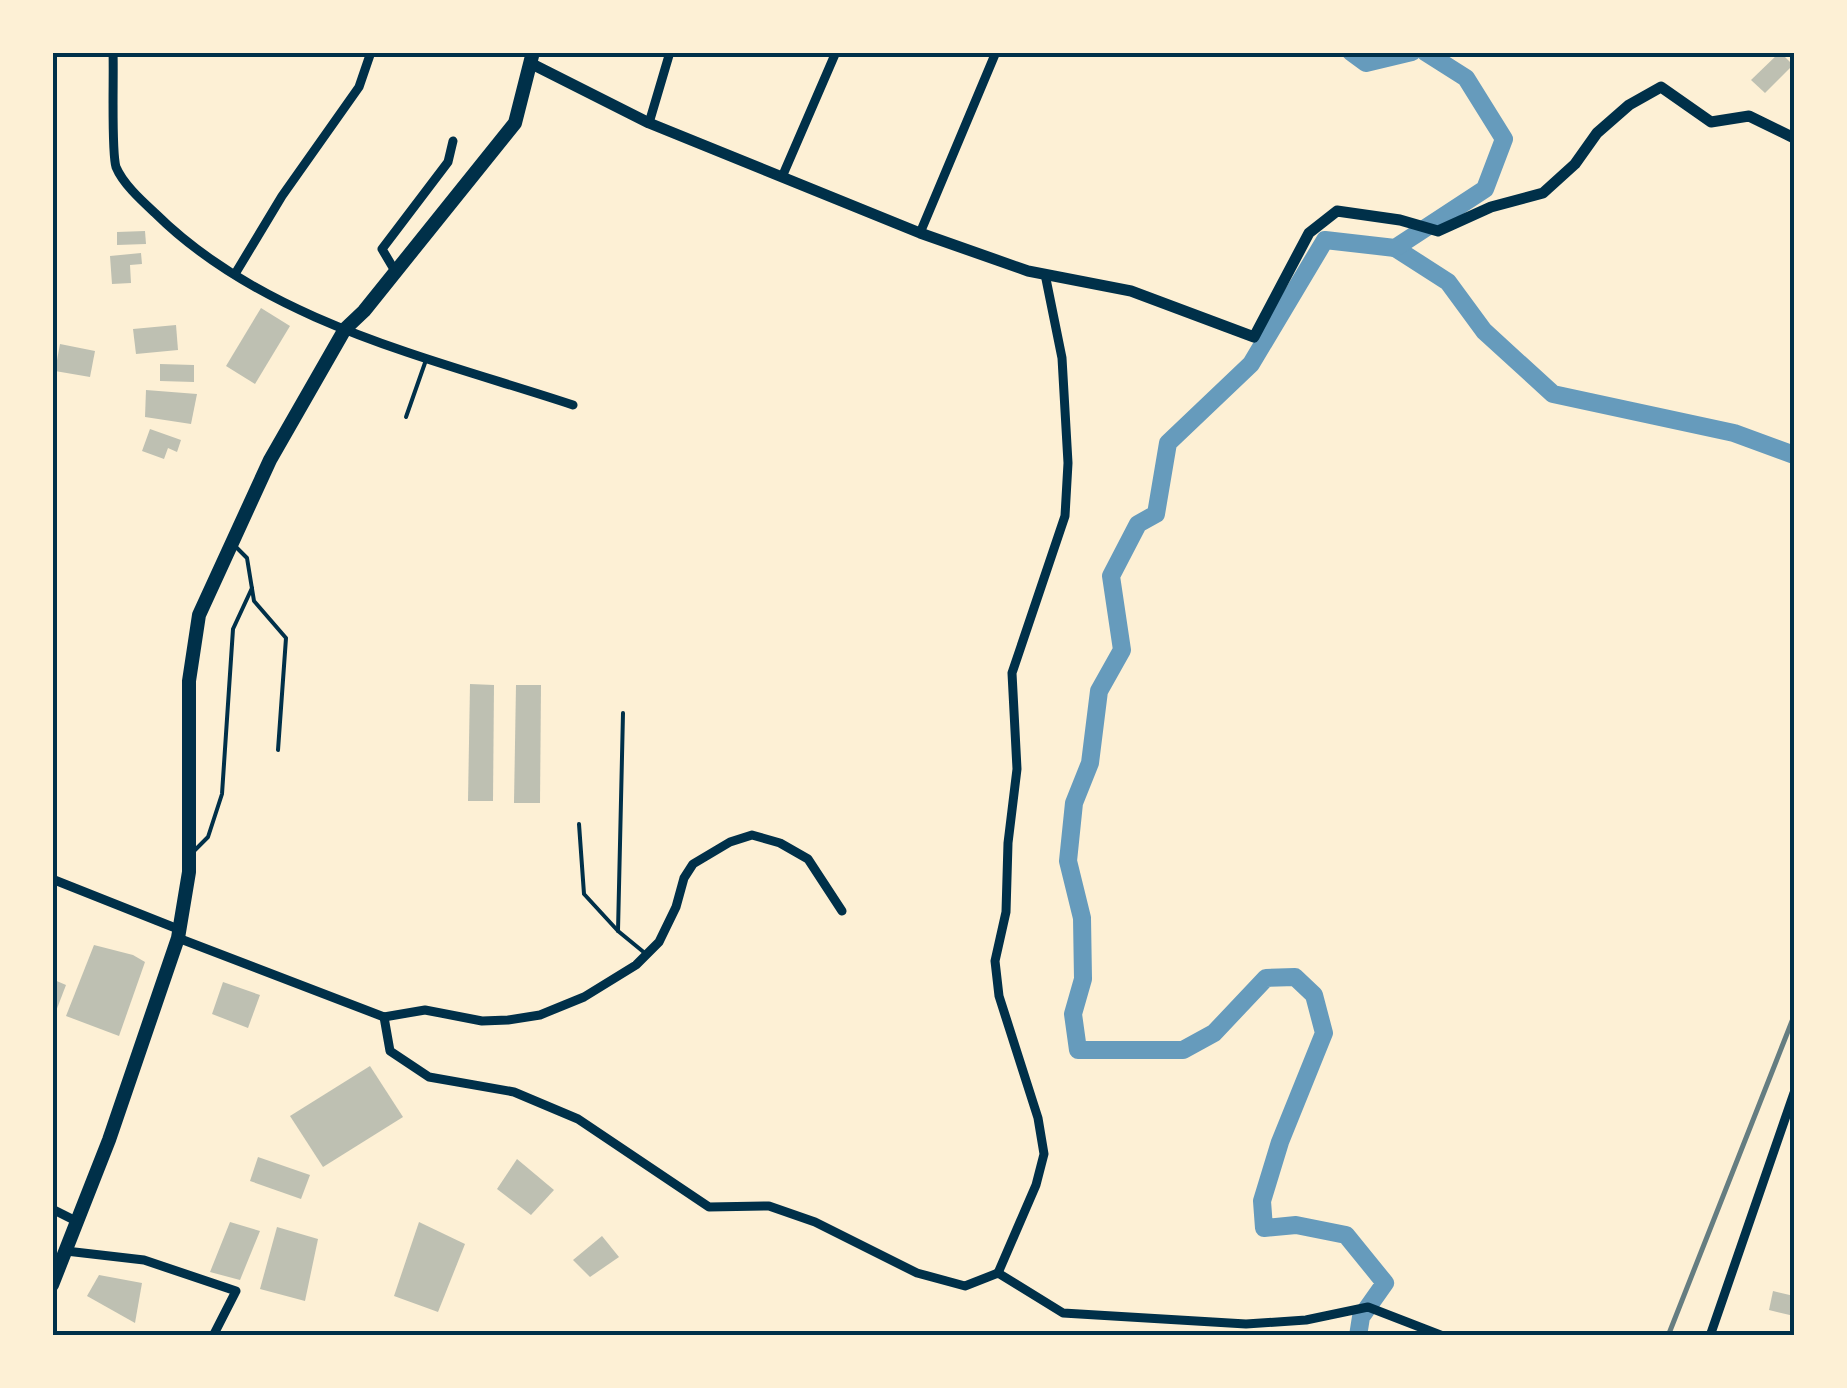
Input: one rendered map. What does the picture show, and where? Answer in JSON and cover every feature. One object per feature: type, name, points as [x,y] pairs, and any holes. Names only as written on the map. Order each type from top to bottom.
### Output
[{"type":"main road","points":[[52,1285],[110,1140],[178,934],[189,856],[189,682],[199,615],[270,460],[345,329],[364,312],[515,124],[533,58]]},
{"type":"street","points":[[114,52],[116,166],[138,196],[180,238],[236,274],[345,329],[574,405]]},
{"type":"street","points":[[236,274],[282,196],[360,87],[371,52]]},
{"type":"street","points":[[650,123],[670,52]]},
{"type":"street","points":[[782,177],[836,52]]},
{"type":"street","points":[[920,233],[996,52]]},
{"type":"street","points":[[533,58],[650,123],[920,233],[1045,274],[1131,290],[1254,337],[1309,233],[1337,211],[1400,220],[1438,231],[1491,207],[1543,193],[1575,164],[1598,133],[1630,105],[1660,87],[1711,122],[1749,116],[1794,138]]},
{"type":"street","points":[[395,270],[382,250],[448,162],[454,140]]},
{"type":"street","points":[[384,1018],[390,1052],[429,1077],[514,1092],[578,1119],[709,1208],[768,1206],[815,1222],[918,1273],[965,1286],[998,1273],[1036,1185],[1044,1154],[1038,1118],[999,996],[996,961],[1006,912],[1008,843],[1017,768],[1012,672],[1065,516],[1068,463],[1062,358],[1045,274]]},
{"type":"street","points":[[52,879],[384,1018],[425,1010],[482,1021],[540,1015],[584,997],[636,965],[659,942],[693,864],[730,842],[752,836],[780,843],[808,859],[842,911]]},
{"type":"street","points":[[1710,1336],[1794,1093]]},
{"type":"street","points":[[52,1209],[78,1222]]},
{"type":"street","points":[[66,1251],[144,1260],[236,1291],[214,1336]]},
{"type":"street","points":[[998,1273],[1064,1314],[1246,1324],[1306,1320],[1368,1307],[1444,1336]]},
{"type":"lane","points":[[406,417],[427,357]]},
{"type":"lane","points":[[230,542],[247,558],[254,602],[286,638],[278,750]]},
{"type":"lane","points":[[189,856],[208,837],[222,794],[232,629],[252,588]]},
{"type":"lane","points":[[618,932],[624,713]]},
{"type":"lane","points":[[579,824],[584,894],[618,932],[646,954]]},
{"type":"building","points":[[1780,52],[1793,65],[1765,93],[1751,80]]},
{"type":"building","points":[[145,231],[146,244],[117,245],[117,232]]},
{"type":"building","points":[[141,253],[142,264],[130,265],[131,283],[112,284],[110,256]]},
{"type":"building","points":[[261,308],[290,326],[255,384],[226,366]]},
{"type":"building","points":[[176,325],[178,350],[136,354],[133,329]]},
{"type":"building","points":[[60,344],[95,351],[90,377],[55,371]]},
{"type":"building","points":[[160,364],[194,365],[194,382],[160,381]]},
{"type":"building","points":[[146,390],[197,394],[191,424],[145,417]]},
{"type":"building","points":[[150,429],[181,440],[177,452],[168,448],[164,459],[142,451]]},
{"type":"building","points":[[470,684],[494,685],[493,801],[468,801]]},
{"type":"building","points":[[516,685],[541,685],[540,803],[514,803]]},
{"type":"building","points":[[94,945],[145,962],[119,1036],[66,1016]]},
{"type":"building","points":[[52,979],[66,985],[53,1019],[52,1019]]},
{"type":"building","points":[[223,982],[260,995],[248,1028],[212,1014]]},
{"type":"building","points":[[370,1066],[403,1117],[323,1167],[290,1116]]},
{"type":"building","points":[[258,1157],[310,1175],[301,1199],[250,1181]]},
{"type":"building","points":[[517,1159],[554,1190],[531,1215],[497,1189]]},
{"type":"building","points":[[230,1222],[260,1231],[240,1280],[210,1272]]},
{"type":"building","points":[[419,1222],[465,1244],[438,1312],[394,1296]]},
{"type":"building","points":[[277,1227],[318,1239],[305,1301],[260,1289]]},
{"type":"building","points":[[602,1236],[619,1257],[590,1277],[573,1260]]},
{"type":"building","points":[[99,1275],[142,1283],[135,1323],[87,1296]]},
{"type":"building","points":[[1773,1291],[1794,1296],[1794,1316],[1769,1310]]},
{"type":"waterway","points":[[1351,52],[1366,63],[1412,52]]},
{"type":"waterway","points":[[1358,1336],[1361,1317],[1385,1283],[1346,1235],[1296,1225],[1264,1228],[1262,1201],[1280,1142],[1324,1033],[1314,995],[1295,977],[1266,978],[1214,1033],[1183,1050],[1078,1050],[1073,1014],[1083,979],[1082,918],[1068,861],[1074,803],[1090,763],[1099,691],[1122,650],[1111,576],[1138,524],[1156,514],[1168,443],[1251,364],[1325,240],[1395,248],[1485,189],[1504,139],[1466,78],[1425,52]]},
{"type":"waterway","points":[[1395,248],[1448,282],[1484,331],[1553,394],[1734,433],[1794,455]]},
{"type":"railway","points":[[1668,1336],[1794,1016]]}]
